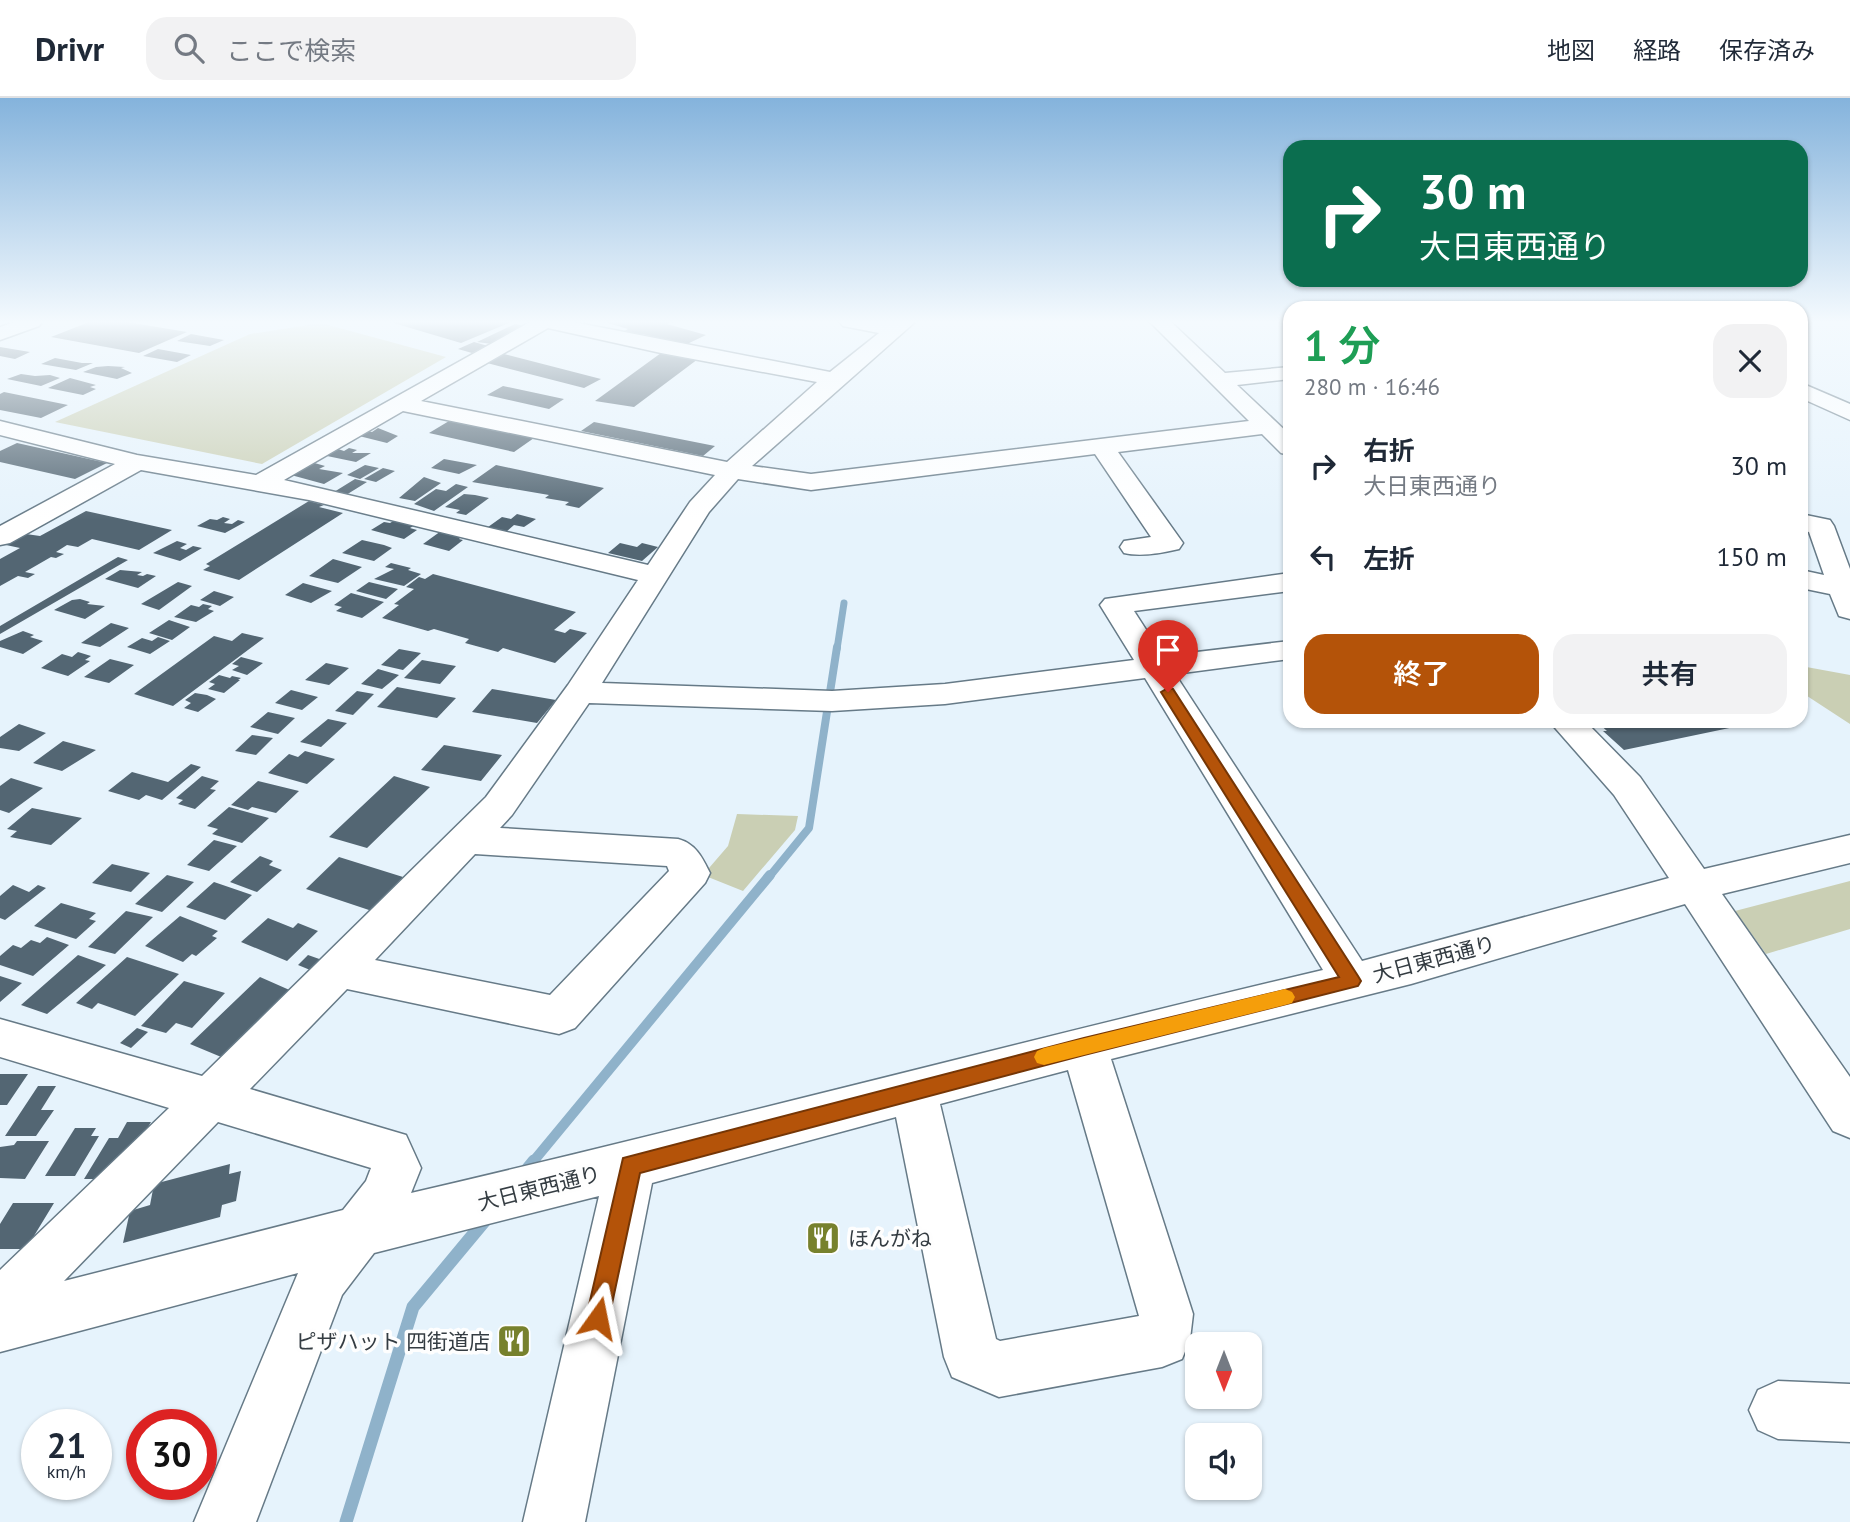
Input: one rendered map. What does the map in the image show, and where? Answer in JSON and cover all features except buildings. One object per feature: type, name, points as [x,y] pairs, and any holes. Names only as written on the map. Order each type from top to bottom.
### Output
[{"type":"street","points":[[261,483],[428,388]]},
{"type":"street","points":[[0,1308],[338,971],[499,806],[580,692],[699,508],[732,471],[824,388]]},
{"type":"street","points":[[1230,388],[1283,441]]},
{"type":"street","points":[[1808,393],[1850,413]]},
{"type":"street","points":[[400,404],[732,471],[811,482],[1269,426]]},
{"type":"street","points":[[0,428],[137,462],[261,483],[655,575]]},
{"type":"street","points":[[1101,447],[1169,543],[1134,547]]},
{"type":"street","points":[[0,537],[137,462]]},
{"type":"street","points":[[1808,523],[1821,526],[1847,596]]},
{"type":"street","points":[[1808,582],[1847,596]]},
{"type":"street","points":[[1283,583],[1115,606],[1352,981]]},
{"type":"street","points":[[580,692],[832,701],[945,694],[1283,651]]},
{"type":"street","points":[[1573,728],[1627,786],[1695,886],[1838,1079],[1850,1116]]},
{"type":"street","points":[[338,971],[559,1015],[691,873],[678,853],[467,840]]},
{"type":"street","name":"大日東西通り","points":[[0,1325],[355,1232],[631,1166],[1084,1046],[1352,981],[1695,886],[1850,849]]},
{"type":"street","points":[[0,1038],[389,1151],[396,1168],[384,1198],[322,1278],[225,1522]]},
{"type":"street","points":[[914,1092],[972,1357],[999,1369],[1161,1339],[1166,1314],[1084,1046]]},
{"type":"street","points":[[554,1522],[631,1166]]},
{"type":"street","points":[[1778,1410],[1850,1413]]},
{"type":"green space","points":[[129,388],[392,388],[262,464],[55,422]]},
{"type":"green space","points":[[1808,667],[1850,675],[1850,724],[1808,697]]},
{"type":"green space","points":[[737,814],[798,816],[795,830],[743,891],[703,875],[728,846]]},
{"type":"green space","points":[[1850,881],[1850,929],[1766,954],[1735,911]]},
{"type":"waterway","points":[[837,649],[844,603]]},
{"type":"waterway","points":[[769,877],[809,828],[837,647]]},
{"type":"waterway","points":[[532,1163],[770,875]]},
{"type":"waterway","points":[[525,1172],[534,1161]]},
{"type":"waterway","points":[[346,1522],[413,1307],[487,1218]]},
{"type":"slow traffic","points":[[1044,1057],[1285,997]]},
{"type":"place","name":"ほんがね","points":[[823,1238]]},
{"type":"place","name":"ピザハット 四街道店","points":[[514,1341]]},
{"type":"route","points":[[598,1318],[631,1166],[1084,1046],[1352,981],[1168,692]]}]
